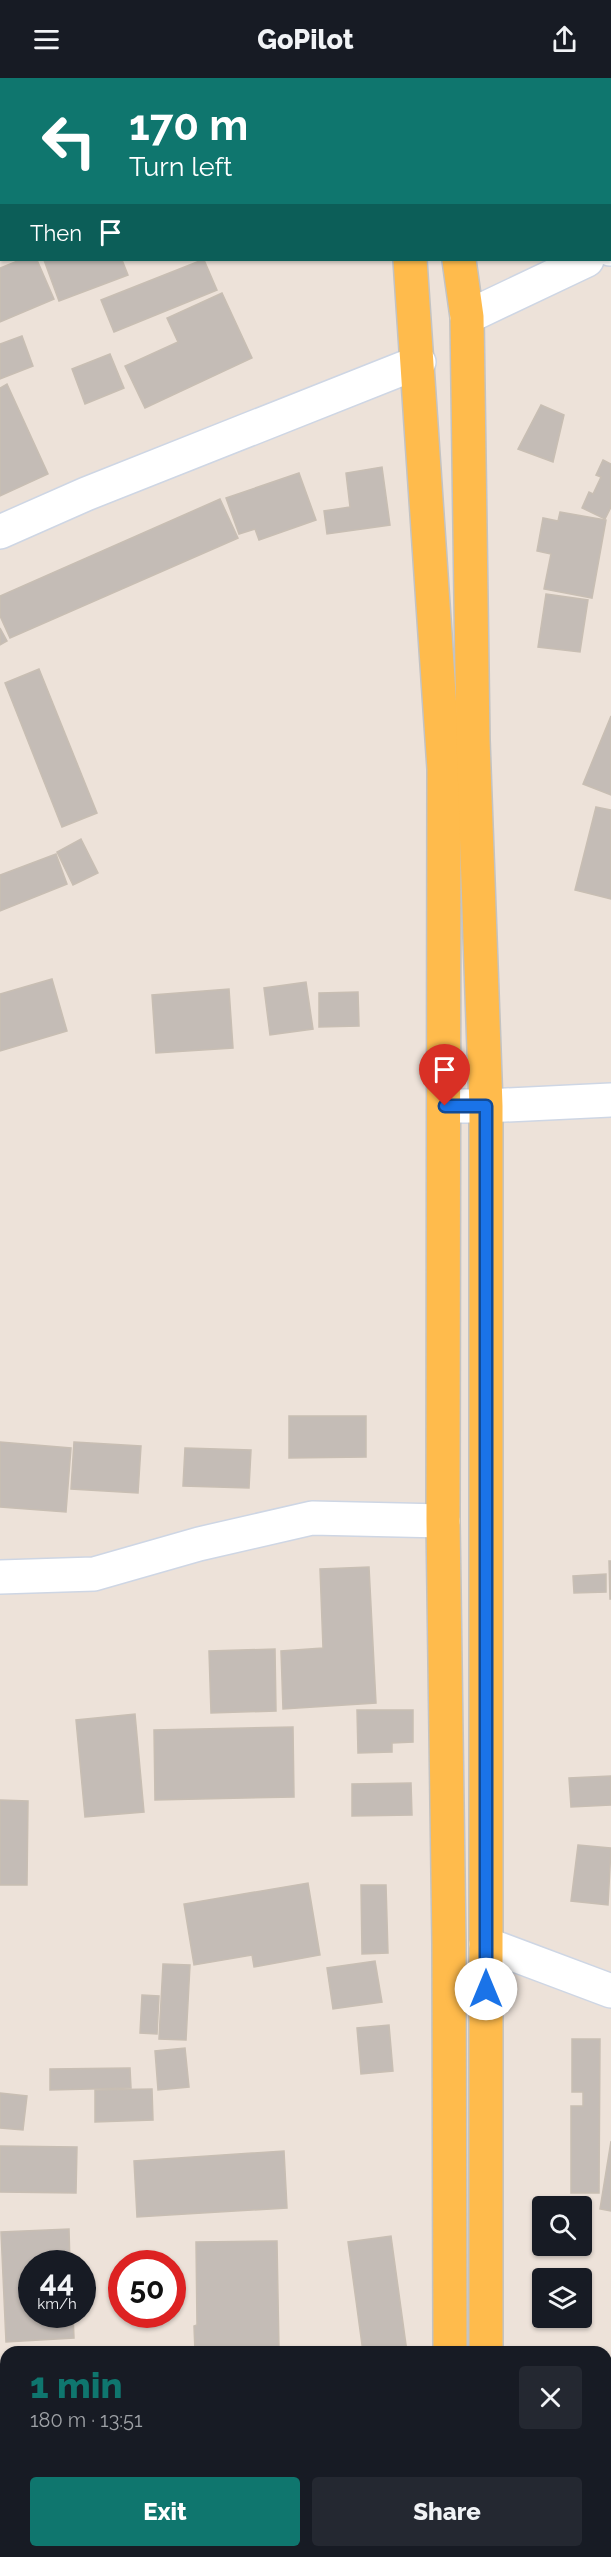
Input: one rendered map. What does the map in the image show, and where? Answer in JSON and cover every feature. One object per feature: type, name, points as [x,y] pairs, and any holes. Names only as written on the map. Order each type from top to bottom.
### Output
[{"type":"main road","points":[[410,261],[419,362],[444,769],[443,1521],[449,1944],[450,2346]]},
{"type":"main road","points":[[459,261],[466,317],[473,740],[486,1106],[486,2346]]},
{"type":"street","points":[[466,317],[585,261]]},
{"type":"street","points":[[0,532],[86,494],[419,362]]},
{"type":"street","points":[[445,1106],[611,1100]]},
{"type":"street","points":[[0,1577],[94,1574],[199,1544],[312,1518],[443,1521]]},
{"type":"street","points":[[486,1944],[611,1990]]},
{"type":"building","points":[[18,261],[37,261],[54,299],[0,322],[0,268]]},
{"type":"building","points":[[44,261],[122,261],[128,275],[59,301]]},
{"type":"building","points":[[199,261],[204,261],[217,290],[114,332],[101,300]]},
{"type":"building","points":[[222,293],[252,358],[145,408],[125,366],[178,342],[167,318]]},
{"type":"building","points":[[22,336],[33,366],[0,379],[0,344]]},
{"type":"building","points":[[110,354],[124,388],[85,404],[72,369]]},
{"type":"building","points":[[7,384],[48,474],[0,496],[0,388]]},
{"type":"building","points":[[541,405],[564,415],[553,462],[518,449]]},
{"type":"building","points":[[603,460],[611,464],[611,507],[605,519],[582,508],[589,492],[593,494],[601,477],[596,475]]},
{"type":"building","points":[[382,467],[390,525],[327,534],[324,511],[350,507],[346,473]]},
{"type":"building","points":[[299,473],[316,520],[259,540],[255,529],[239,534],[226,498]]},
{"type":"building","points":[[220,499],[238,538],[10,638],[0,616],[0,596]]},
{"type":"building","points":[[560,512],[606,520],[592,598],[544,589],[551,554],[537,551],[543,518],[558,521]]},
{"type":"building","points":[[546,594],[588,600],[580,652],[538,647]]},
{"type":"building","points":[[0,628],[7,641],[0,645]]},
{"type":"building","points":[[39,669],[97,813],[62,827],[5,683]]},
{"type":"building","points":[[611,716],[611,795],[583,784]]},
{"type":"building","points":[[596,807],[611,810],[611,899],[575,890]]},
{"type":"building","points":[[81,839],[98,873],[73,885],[57,852]]},
{"type":"building","points":[[56,854],[67,884],[0,911],[0,875]]},
{"type":"building","points":[[52,979],[67,1031],[0,1051],[0,994]]},
{"type":"building","points":[[306,982],[313,1029],[270,1035],[264,988]]},
{"type":"building","points":[[229,989],[233,1048],[156,1053],[152,995]]},
{"type":"building","points":[[358,992],[359,1026],[319,1027],[319,993]]},
{"type":"building","points":[[289,1416],[366,1416],[366,1457],[289,1458]]},
{"type":"building","points":[[0,1442],[71,1448],[66,1512],[0,1507]]},
{"type":"building","points":[[74,1442],[141,1446],[138,1493],[71,1489]]},
{"type":"building","points":[[185,1448],[251,1450],[249,1488],[183,1486]]},
{"type":"building","points":[[609,1561],[611,1561],[611,1599],[610,1599]]},
{"type":"building","points":[[369,1567],[376,1703],[283,1709],[281,1651],[323,1648],[320,1569]]},
{"type":"building","points":[[606,1574],[606,1592],[574,1593],[573,1576]]},
{"type":"building","points":[[275,1649],[276,1711],[211,1713],[209,1651]]},
{"type":"building","points":[[357,1710],[413,1710],[413,1742],[392,1743],[392,1752],[358,1753]]},
{"type":"building","points":[[135,1714],[144,1812],[85,1817],[76,1720]]},
{"type":"building","points":[[293,1727],[294,1797],[155,1800],[154,1730]]},
{"type":"building","points":[[611,1776],[611,1805],[571,1807],[569,1778]]},
{"type":"building","points":[[411,1783],[412,1815],[352,1816],[352,1784]]},
{"type":"building","points":[[0,1800],[28,1801],[27,1885],[0,1885]]},
{"type":"building","points":[[578,1845],[611,1848],[608,1905],[571,1901]]},
{"type":"building","points":[[308,1883],[320,1955],[254,1967],[252,1955],[194,1965],[184,1904]]},
{"type":"building","points":[[361,1885],[386,1885],[388,1953],[362,1954]]},
{"type":"building","points":[[375,1961],[382,2002],[333,2009],[327,1968]]},
{"type":"building","points":[[163,1964],[190,1965],[186,2040],[159,2039]]},
{"type":"building","points":[[142,1995],[159,1996],[157,2034],[140,2033]]},
{"type":"building","points":[[389,2025],[393,2071],[361,2074],[357,2028]]},
{"type":"building","points":[[572,2039],[600,2039],[599,2193],[571,2193],[571,2106],[583,2106],[583,2092],[572,2092]]},
{"type":"building","points":[[185,2048],[189,2087],[158,2090],[155,2051]]},
{"type":"building","points":[[130,2068],[131,2088],[50,2090],[50,2069]]},
{"type":"building","points":[[152,2089],[153,2120],[95,2122],[95,2090]]},
{"type":"building","points":[[0,2093],[27,2096],[23,2130],[0,2128]]},
{"type":"building","points":[[611,2141],[611,2211],[600,2209]]},
{"type":"building","points":[[0,2146],[77,2147],[76,2193],[0,2192]]},
{"type":"building","points":[[284,2151],[287,2208],[137,2217],[134,2161]]},
{"type":"building","points":[[69,2229],[70,2250],[18,2250],[18,2328],[74,2328],[74,2338],[6,2342],[1,2232]]},
{"type":"building","points":[[391,2236],[406,2346],[362,2346],[348,2242]]},
{"type":"building","points":[[277,2241],[279,2346],[195,2346],[194,2326],[197,2325],[196,2242]]},
{"type":"route","points":[[445,1106],[486,1106],[486,1989]]}]
